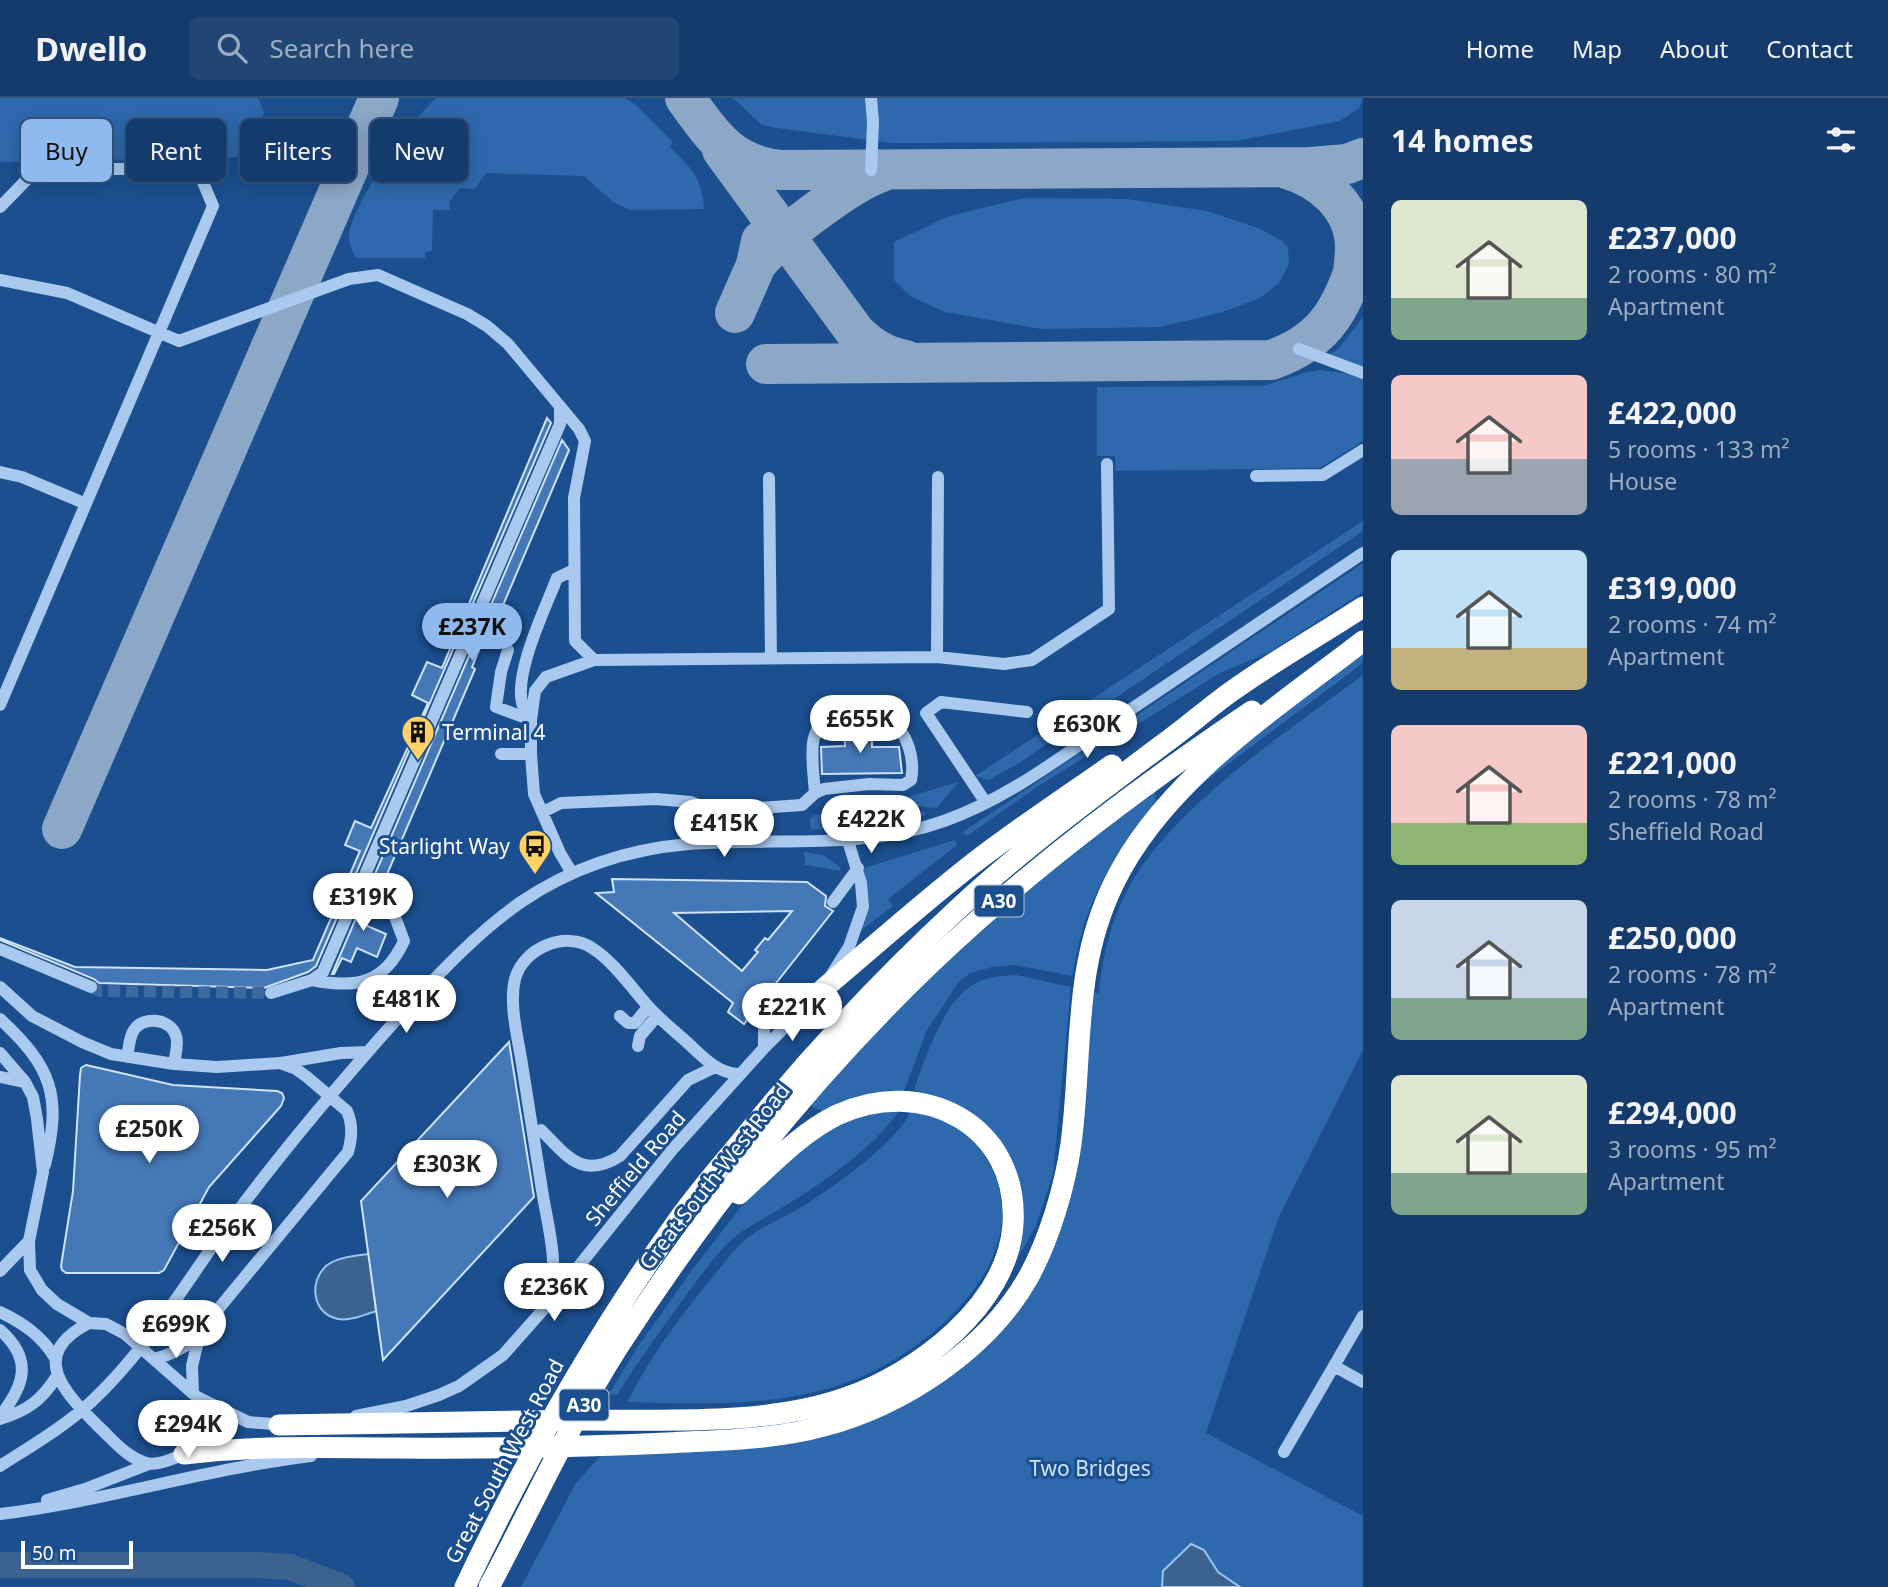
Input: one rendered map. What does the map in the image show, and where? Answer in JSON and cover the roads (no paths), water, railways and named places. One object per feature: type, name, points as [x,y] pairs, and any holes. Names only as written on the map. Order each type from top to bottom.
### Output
[{"type":"highway","name":"Great South West Road","points":[[465,1587],[529,1459],[599,1339],[677,1221],[783,1088],[901,963],[963,904],[1095,794],[1233,691],[1363,607]]},
{"type":"highway","points":[[184,1454],[288,1446],[453,1448],[746,1439],[818,1428],[857,1417],[901,1397],[927,1380],[952,1361],[1012,1302],[1029,1276],[1061,1195],[1072,1141],[1087,960],[1103,908],[1116,878],[1153,824],[1192,780],[1249,729],[1363,638]]},
{"type":"highway","name":"Great South-West Road","points":[[489,1587],[587,1399],[617,1349],[696,1233],[799,1103],[840,1058],[915,979],[1042,865],[1177,762],[1363,638]]},
{"type":"highway","points":[[822,990],[912,912],[1013,833],[1123,758],[1233,691]]},
{"type":"highway","points":[[279,1425],[663,1420],[755,1416],[795,1411],[843,1399],[886,1382],[922,1359],[969,1317],[987,1294],[1003,1266],[1010,1244],[1013,1206],[1006,1172],[989,1143],[977,1129],[949,1111],[929,1104],[909,1100],[882,1101],[835,1116],[813,1130],[696,1233]]},
{"type":"street","points":[[871,98],[871,170]]},
{"type":"street","points":[[0,207],[36,170],[197,168],[214,206],[3,689],[0,705]]},
{"type":"street","points":[[0,280],[67,293],[178,341],[349,279],[378,275],[467,314],[487,326],[508,344],[579,429],[585,441],[574,498],[575,641],[594,660]]},
{"type":"street","points":[[1299,349],[1363,373]]},
{"type":"street","points":[[271,993],[313,980],[323,972],[560,424],[560,408]]},
{"type":"street","points":[[1256,476],[1323,475],[1363,450]]},
{"type":"street","points":[[572,873],[560,853],[534,794],[531,720],[536,691],[546,677],[594,660],[937,657],[1004,664],[1032,660],[1109,609],[1107,464]]},
{"type":"street","points":[[0,472],[22,477],[84,503]]},
{"type":"street","points":[[937,657],[938,477]]},
{"type":"street","points":[[769,478],[771,658]]},
{"type":"street","points":[[0,1466],[64,1425],[91,1403],[115,1377],[185,1289],[231,1220],[330,1096],[466,947],[517,905],[572,873],[626,854],[688,844],[878,838],[943,822],[986,803],[1028,779],[1363,553]]},
{"type":"street","points":[[531,720],[523,706],[521,695],[525,666],[557,578],[574,570]]},
{"type":"street","points":[[508,650],[501,672],[496,707],[531,720]]},
{"type":"street","points":[[986,803],[926,713],[941,702],[1027,712]]},
{"type":"street","points":[[543,812],[561,803],[656,799],[691,802],[714,811],[802,805],[824,789],[869,784],[903,785],[911,780],[914,767],[910,747],[893,722],[878,716],[836,716],[822,723],[813,740],[815,793]]},
{"type":"street","points":[[501,754],[531,754]]},
{"type":"street","name":"Sheffield Road","points":[[89,1323],[106,1324],[125,1334],[195,1395],[248,1422],[279,1425],[346,1418],[406,1406],[459,1385],[503,1355],[550,1302],[672,1150],[739,1074],[822,990],[849,947],[860,920],[863,895],[858,868],[848,841]]},
{"type":"street","points":[[833,902],[858,868]]},
{"type":"street","points":[[313,980],[337,985],[367,982],[396,958],[404,941],[391,909],[393,898],[390,890],[363,879]]},
{"type":"street","points":[[550,1302],[555,1273],[554,1251],[519,1045],[514,999],[515,977],[526,958],[542,946],[565,939],[586,943],[602,954],[653,1011],[715,1067],[739,1074]]},
{"type":"street","points":[[0,949],[91,987]]},
{"type":"street","points":[[0,987],[32,1016],[82,1042],[111,1054],[127,1057],[217,1067],[280,1063],[341,1053],[368,1052]]},
{"type":"street","points":[[764,1048],[768,994]]},
{"type":"street","points":[[620,1016],[628,1023],[635,1023],[653,1011]]},
{"type":"street","points":[[638,1046],[640,1036],[653,1011]]},
{"type":"street","points":[[0,1019],[33,1053],[50,1084],[51,1139],[29,1241],[30,1270],[42,1290],[57,1304],[89,1323]]},
{"type":"street","points":[[127,1057],[135,1028],[141,1022],[149,1020],[169,1026],[174,1032],[177,1038],[174,1064]]},
{"type":"street","points":[[0,1053],[25,1082],[33,1097],[43,1172]]},
{"type":"street","points":[[0,1514],[85,1489],[149,1464],[168,1461],[184,1454],[196,1441],[201,1426],[192,1366],[194,1349],[201,1334],[220,1307],[348,1152],[351,1140],[351,1120],[347,1111],[296,1069],[280,1063]]},
{"type":"street","points":[[541,1130],[574,1162],[589,1167],[609,1163],[620,1156],[688,1080],[715,1067]]},
{"type":"street","points":[[0,1077],[25,1082]]},
{"type":"street","points":[[0,1271],[29,1241]]},
{"type":"street","points":[[0,1312],[26,1326],[48,1347],[55,1358],[57,1376],[93,1421],[126,1453],[149,1464]]},
{"type":"street","points":[[1284,1452],[1363,1316]]},
{"type":"street","points":[[55,1358],[64,1339],[74,1330],[89,1323]]},
{"type":"street","points":[[0,1330],[19,1351],[22,1375],[18,1388],[0,1418]]},
{"type":"street","points":[[154,1359],[179,1350],[201,1334]]},
{"type":"street","points":[[1334,1366],[1363,1382]]},
{"type":"street","points":[[0,1418],[30,1406],[46,1394],[57,1376]]},
{"type":"street","points":[[0,1514],[45,1508],[294,1458],[381,1448]]},
{"type":"waterway","points":[[0,1565],[290,1567],[342,1587]]},
{"type":"tunnel","points":[[91,987],[100,991],[271,993]]},
{"type":"place","name":"Terminal 4","points":[[418,762]]},
{"type":"place","name":"Starlight Way","points":[[535,876]]},
{"type":"park label","name":"Two Bridges","points":[[1090,1468]]}]
